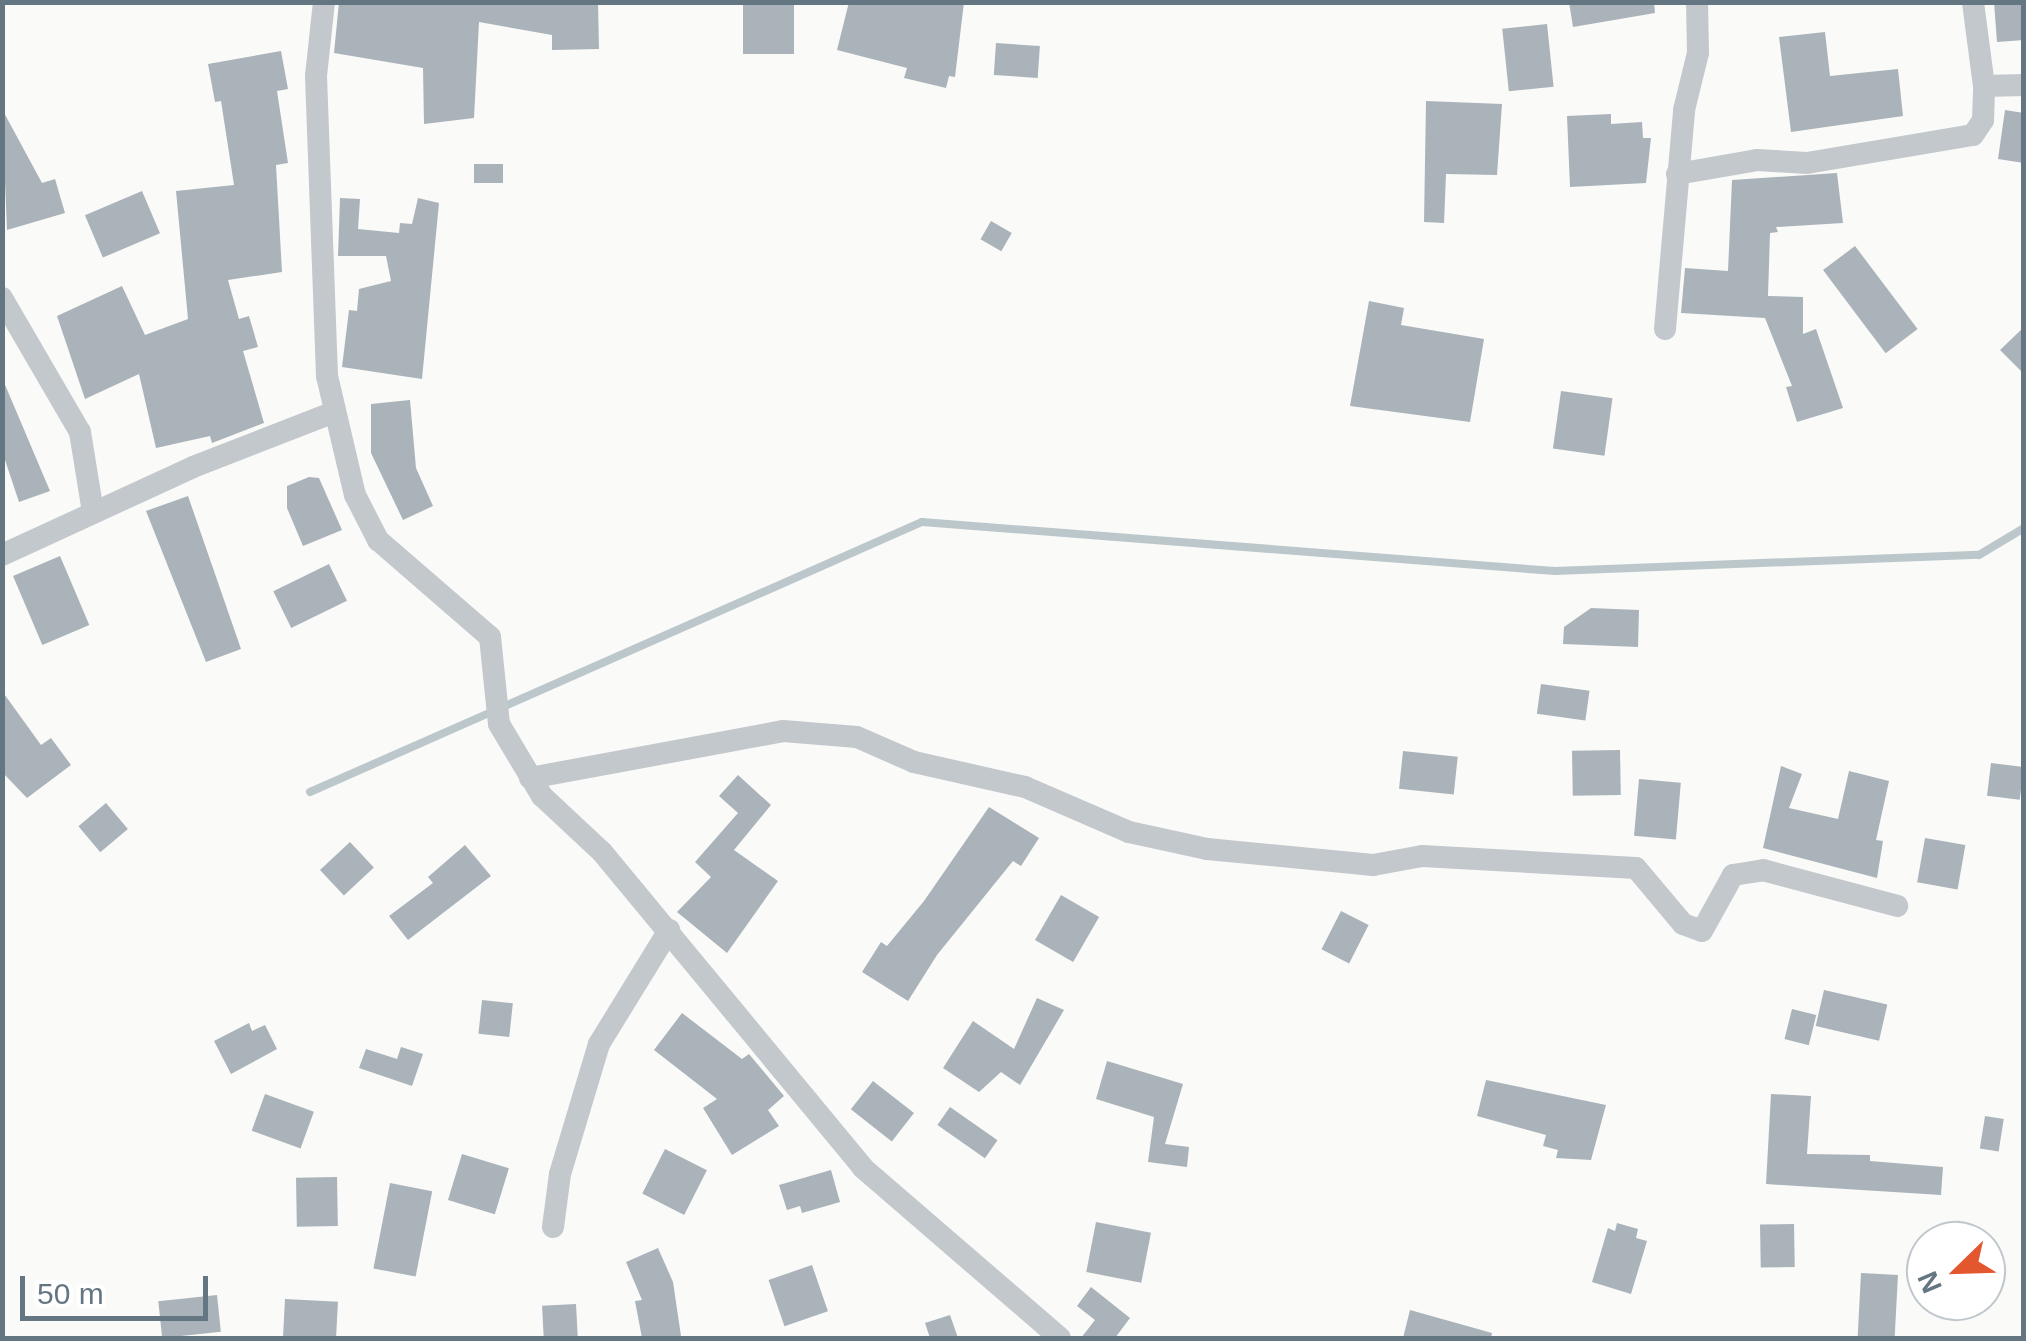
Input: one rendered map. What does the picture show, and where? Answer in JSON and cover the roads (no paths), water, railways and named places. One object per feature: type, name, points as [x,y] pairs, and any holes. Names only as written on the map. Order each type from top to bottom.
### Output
[{"type":"street","points":[[324,2],[316,76],[327,376],[355,495],[378,540],[490,637],[499,724],[530,778],[669,930],[863,1168],[1060,1338]]},
{"type":"street","points":[[1665,328],[1677,174],[1698,53],[1697,2]]},
{"type":"street","points":[[1677,174],[1757,160],[1807,163],[1957,142],[1980,129],[1984,86],[1973,2]]},
{"type":"street","points":[[1984,86],[2024,84]]},
{"type":"street","points":[[2,298],[80,432],[94,512]]},
{"type":"street","points":[[2,554],[334,412]]},
{"type":"street","points":[[530,778],[692,744],[783,731],[820,734],[857,738],[914,762],[1025,787],[1129,832],[1207,848],[1374,865],[1422,856],[1636,868],[1683,924],[1702,932],[1733,875],[1763,870],[1897,906]]},
{"type":"street","points":[[554,1228],[560,1174],[599,1044],[669,930]]},
{"type":"waterway","points":[[310,792],[922,522],[1555,571],[1979,555],[2024,528]]}]
